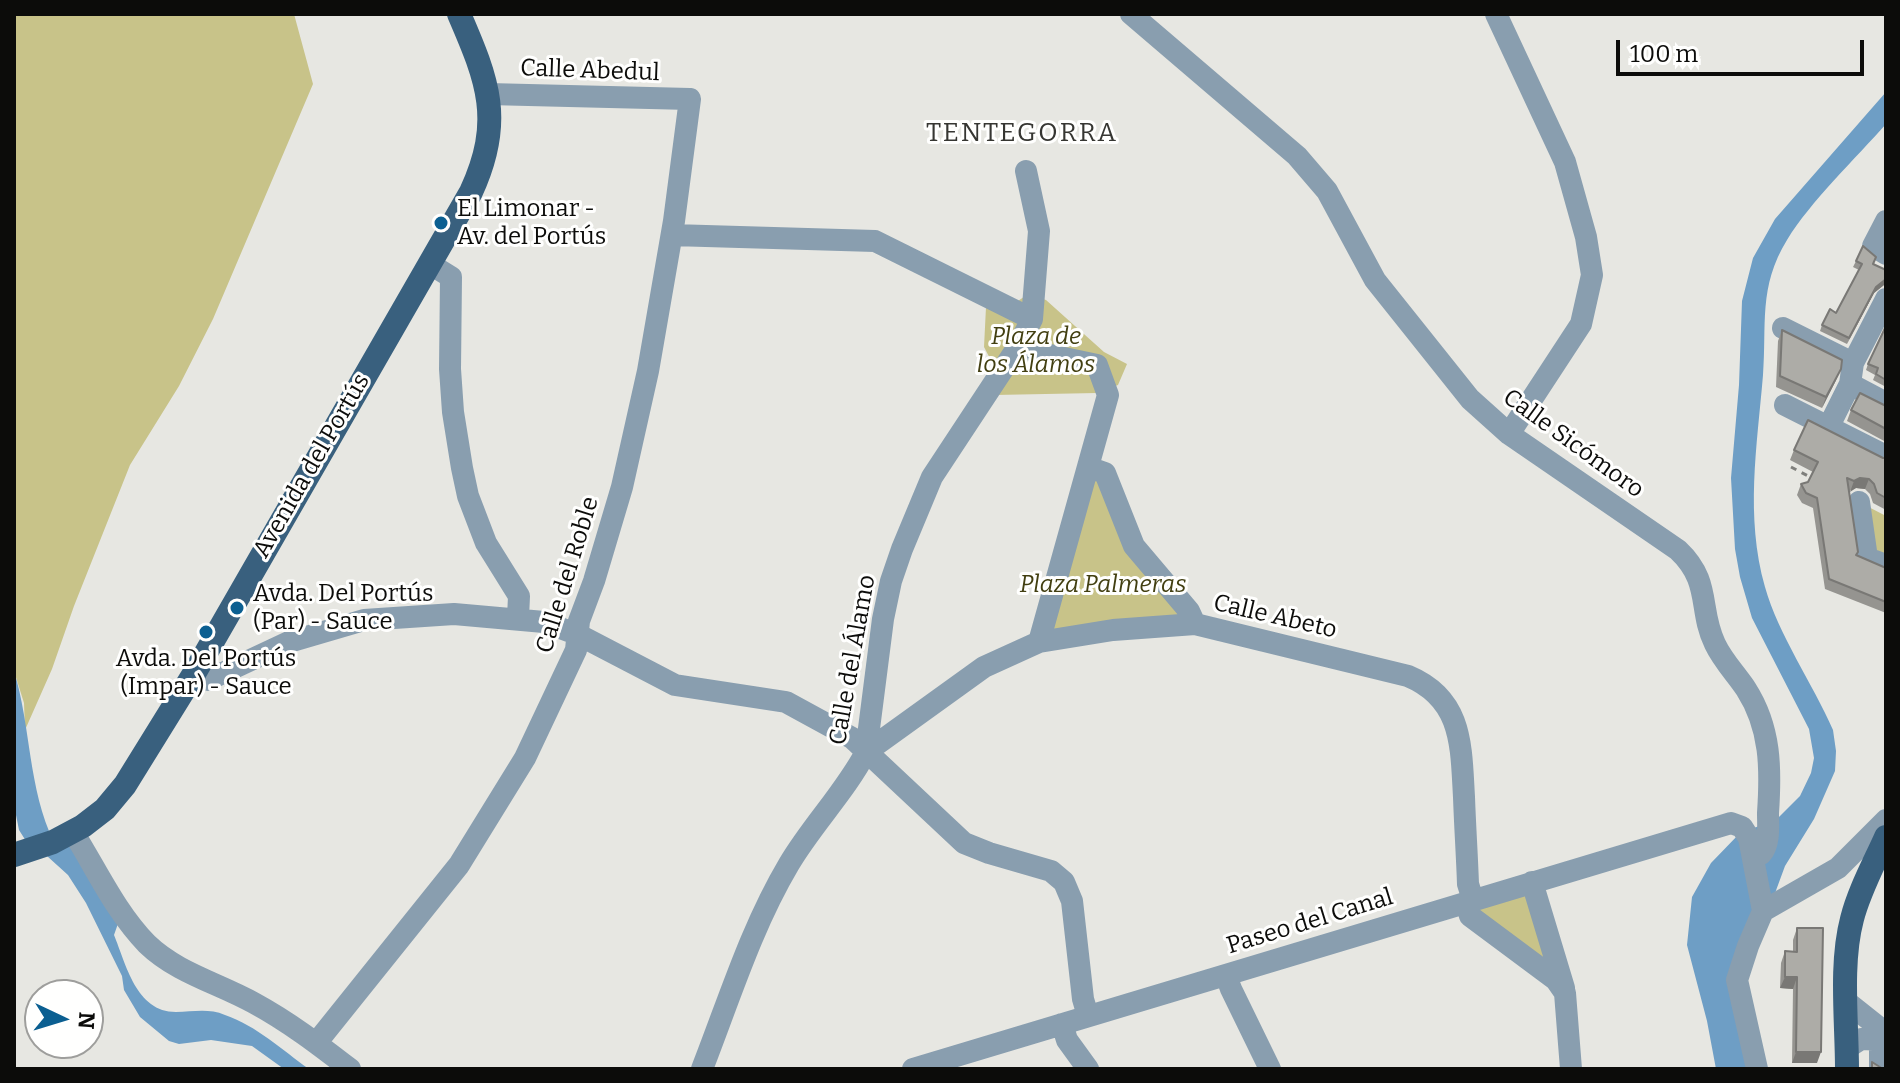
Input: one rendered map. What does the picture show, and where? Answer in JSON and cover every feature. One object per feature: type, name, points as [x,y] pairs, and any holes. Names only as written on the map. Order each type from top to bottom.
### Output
[{"type":"main road","name":"Avenida del Portús","points":[[14,855],[73,832],[99,814],[125,785],[195,672],[471,192],[482,166],[489,128],[488,94],[483,72],[459,14]]},
{"type":"main road","points":[[1847,1058],[1848,948],[1853,915],[1886,837]]},
{"type":"street","name":"Calle Sicómoro","points":[[1131,14],[1297,156],[1327,191],[1375,280],[1470,399],[1509,434],[1678,550],[1697,573],[1715,644],[1754,703],[1768,744],[1771,783],[1767,842],[1761,854],[1755,857]]},
{"type":"street","points":[[1496,14],[1565,162],[1586,237],[1592,275],[1581,324],[1509,434]]},
{"type":"street","name":"Calle Abedul","points":[[488,94],[690,99]]},
{"type":"street","name":"Calle del Roble","points":[[317,1042],[459,865],[491,817],[525,758],[576,650],[579,621],[622,487],[648,371],[672,235],[690,99]]},
{"type":"street","points":[[672,235],[875,241],[1032,319],[1039,231],[1026,171]]},
{"type":"street","points":[[1879,250],[1886,221]]},
{"type":"street","points":[[430,264],[451,277],[453,412],[468,496],[486,543],[519,596],[518,618]]},
{"type":"street","points":[[1829,426],[1886,299]]},
{"type":"street","name":"Calle del Álamo","points":[[702,1069],[757,926],[776,886],[800,845],[857,769],[866,752],[883,619],[891,581],[932,477],[1017,348],[1032,319]]},
{"type":"street","points":[[1783,328],[1852,374],[1886,403]]},
{"type":"street","points":[[1017,348],[1097,365],[1108,395],[1039,642]]},
{"type":"street","points":[[1785,405],[1886,456]]},
{"type":"street","points":[[1088,467],[1105,473],[1134,546],[1189,611],[1195,624]]},
{"type":"street","points":[[1859,502],[1867,558],[1886,565]]},
{"type":"street","points":[[195,672],[208,680],[289,642],[364,620],[423,615],[518,618],[544,622],[579,635],[675,685],[786,702],[852,738],[964,843],[1051,871],[1064,882],[1072,901],[1083,999],[1088,1016]]},
{"type":"street","name":"Calle Abeto","points":[[866,752],[984,667],[1039,642],[1113,630],[1195,624],[1397,673],[1430,687],[1449,710],[1459,735],[1470,901]]},
{"type":"street","points":[[1763,911],[1838,868],[1886,820]]},
{"type":"street","name":"Paseo del Canal","points":[[913,1069],[1722,825],[1731,823],[1742,827],[1755,857]]},
{"type":"street","points":[[73,832],[121,915],[148,945],[174,966],[244,997],[317,1042],[350,1069]]},
{"type":"street","points":[[1755,857],[1763,911],[1737,980],[1757,1069]]},
{"type":"street","points":[[1532,882],[1565,993],[1571,1069]]},
{"type":"street","points":[[1470,901],[1470,916],[1556,980],[1565,993]]},
{"type":"street","points":[[1226,975],[1270,1069]]},
{"type":"street","points":[[1847,1002],[1886,1033]]},
{"type":"street","points":[[1062,1024],[1067,1040],[1088,1069]]},
{"type":"street","points":[[1847,1058],[1861,1039],[1886,1043]]},
{"type":"street","points":[[1880,1069],[1880,1050],[1886,1043]]},
{"type":"path","points":[[1791,467],[1818,481]]},
{"type":"green space","points":[[14,14],[294,14],[313,84],[213,319],[179,386],[130,465],[52,669],[25,730],[24,703],[14,671]]},
{"type":"green space","name":"Plaza de los Álamos","points":[[1028,294],[1046,300],[1104,352],[1127,364],[1118,385],[1097,393],[994,395],[995,368],[984,347],[986,307],[1018,301]]},
{"type":"green space","name":"Plaza Palmeras","points":[[1088,467],[1195,624],[1039,642]]},
{"type":"green space","points":[[1859,502],[1886,516],[1886,565],[1867,558]]},
{"type":"green space","points":[[1532,882],[1565,993],[1466,902]]},
{"type":"water","points":[[1886,92],[1886,124],[1821,196],[1787,240],[1768,290],[1754,481],[1755,534],[1765,587],[1778,623],[1833,730],[1835,771],[1814,819],[1785,866],[1743,980],[1763,1069],[1716,1069],[1687,945],[1692,897],[1711,863],[1740,833],[1776,820],[1800,796],[1814,758],[1809,729],[1752,618],[1735,549],[1731,478],[1742,301],[1753,258],[1775,219]]},
{"type":"water","points":[[14,671],[34,779],[46,822],[54,842],[73,832],[121,915],[114,935],[128,972],[142,995],[162,1010],[213,1012],[237,1020],[259,1032],[309,1069],[284,1069],[252,1046],[211,1040],[179,1044],[169,1041],[140,1017],[124,990],[122,976],[86,903],[68,875],[47,856],[31,849],[19,830],[14,805]]},
{"type":"building","points":[[1863,246],[1876,257],[1873,264],[1886,270],[1886,279],[1876,287],[1849,338],[1822,325],[1830,309],[1836,313],[1862,264],[1856,261]]},
{"type":"building","points":[[1886,326],[1886,380],[1876,374],[1878,368],[1868,364]]},
{"type":"building","points":[[1782,330],[1842,360],[1841,369],[1826,397],[1780,376]]},
{"type":"building","points":[[1860,393],[1886,406],[1886,429],[1851,410]]},
{"type":"building","points":[[1808,420],[1886,458],[1886,498],[1877,493],[1869,479],[1854,481],[1847,478],[1856,555],[1886,568],[1886,602],[1829,579],[1817,498],[1806,493],[1801,484],[1808,482],[1818,462],[1794,450]]},
{"type":"building","points":[[1797,928],[1823,928],[1821,1052],[1796,1052],[1797,977],[1785,977],[1785,951],[1797,952]]},
{"type":"place","name":"El Limonar - Av. del Portús","points":[[441,223]]},
{"type":"place","name":"Avda. Del Portús (Par) - Sauce","points":[[237,608]]},
{"type":"place","name":"Avda. Del Portús (Impar) - Sauce","points":[[206,632]]},
{"type":"district","name":"TENTEGORRA","points":[[1022,134]]}]
